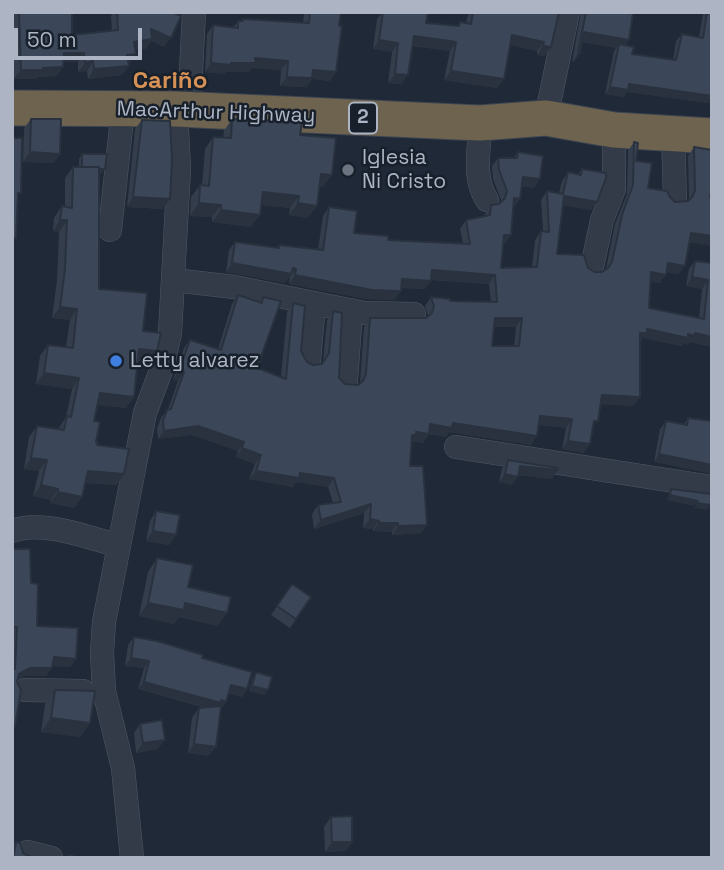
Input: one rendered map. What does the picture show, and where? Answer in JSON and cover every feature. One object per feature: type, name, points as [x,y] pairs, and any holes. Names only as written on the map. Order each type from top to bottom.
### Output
[{"type":"highway","name":"MacArthur Highway","points":[[12,108],[183,109],[480,122],[546,118],[614,130],[712,136]]},
{"type":"street","points":[[132,858],[122,768],[104,691],[104,622],[145,413],[163,365],[170,334],[183,109],[194,12]]},
{"type":"street","points":[[546,118],[568,12]]},
{"type":"street","points":[[110,230],[123,109]]},
{"type":"street","points":[[480,122],[477,175],[480,188],[488,200]]},
{"type":"street","points":[[592,267],[603,220],[614,189],[614,130]]},
{"type":"street","points":[[673,134],[675,198]]},
{"type":"street","points":[[174,280],[234,287],[364,313],[414,314]]},
{"type":"street","points":[[309,360],[314,303]]},
{"type":"street","points":[[346,381],[351,310]]},
{"type":"street","points":[[456,447],[712,487]]},
{"type":"street","points":[[12,531],[34,527],[73,533],[119,546]]},
{"type":"street","points":[[25,690],[104,691]]},
{"type":"street","points":[[27,852],[51,858]]},
{"type":"building","points":[[19,12],[72,12],[72,35],[118,30],[117,12],[172,12],[181,16],[171,38],[151,29],[152,39],[134,42],[136,54],[127,55],[129,66],[94,69],[93,61],[85,63],[84,53],[64,53],[63,67],[21,70]]},
{"type":"building","points":[[310,12],[341,12],[339,26],[342,26],[336,72],[313,70],[312,78],[287,77],[288,61],[255,58],[256,63],[211,63],[213,25],[238,28],[238,21],[243,19],[309,23]]},
{"type":"building","points":[[383,12],[428,12],[426,23],[459,26],[460,22],[471,24],[473,12],[559,12],[551,47],[543,46],[544,42],[512,35],[504,79],[451,71],[456,42],[414,36],[408,75],[395,74],[398,43],[379,40]]},
{"type":"building","points":[[586,12],[633,13],[629,40],[583,32],[578,53]]},
{"type":"building","points":[[707,12],[712,12],[712,96],[629,84],[628,90],[610,87],[619,44],[634,47],[632,54],[676,60],[682,34],[703,38]]},
{"type":"building","points":[[31,119],[61,119],[60,154],[30,152]]},
{"type":"building","points":[[232,119],[302,122],[300,135],[336,138],[332,175],[321,174],[317,206],[298,203],[299,196],[263,192],[260,215],[221,210],[221,205],[199,203],[200,185],[209,186],[213,137],[231,138]]},
{"type":"building","points":[[142,120],[170,121],[170,199],[133,197]]},
{"type":"building","points":[[12,138],[22,138],[21,193],[18,193],[16,238],[12,238]]},
{"type":"building","points":[[634,142],[638,143],[636,161],[652,163],[648,188],[667,191],[675,202],[688,201],[693,196],[694,147],[712,150],[712,236],[691,233],[685,266],[668,263],[666,275],[651,272],[649,308],[704,319],[708,280],[692,277],[695,261],[712,263],[712,337],[695,333],[694,336],[688,334],[688,338],[647,329],[647,333],[640,333],[640,397],[602,395],[598,421],[594,421],[590,444],[568,441],[572,419],[540,416],[537,436],[453,423],[452,428],[430,424],[429,434],[416,432],[416,435],[412,435],[410,466],[423,466],[427,525],[398,526],[398,523],[379,523],[370,519],[371,504],[321,520],[318,505],[341,502],[334,478],[300,473],[299,478],[256,471],[261,455],[242,448],[244,442],[198,426],[164,431],[163,421],[167,410],[171,409],[184,372],[179,371],[190,340],[221,350],[238,295],[262,303],[263,297],[281,301],[257,368],[286,379],[293,303],[305,306],[301,351],[307,362],[313,365],[322,364],[329,353],[333,311],[342,313],[339,378],[345,384],[358,385],[366,374],[370,318],[426,318],[432,313],[434,306],[431,297],[450,301],[497,302],[495,275],[432,270],[431,281],[402,279],[401,291],[372,290],[295,275],[296,269],[293,268],[291,274],[232,263],[235,242],[323,250],[329,207],[357,211],[354,233],[388,236],[388,240],[470,244],[466,220],[490,215],[491,205],[499,204],[505,198],[507,191],[499,170],[498,158],[517,158],[518,152],[543,156],[540,179],[523,177],[520,199],[514,198],[511,235],[504,235],[501,268],[537,267],[541,231],[549,232],[547,191],[563,194],[568,172],[581,175],[582,169],[606,173],[606,178],[597,202],[564,196],[557,254],[584,255],[588,268],[602,272],[612,262],[622,215],[633,185]],"holes":[[[495,318],[522,318],[519,346],[492,346]]]},
{"type":"building","points":[[82,154],[107,154],[105,169],[82,167]]},
{"type":"building","points":[[73,167],[99,167],[99,289],[147,293],[143,331],[161,333],[157,351],[139,349],[134,397],[100,393],[94,421],[100,422],[97,445],[129,449],[124,474],[88,471],[82,497],[41,485],[47,460],[31,458],[37,426],[64,430],[67,416],[71,417],[79,378],[44,373],[48,345],[73,348],[77,309],[60,307],[67,220],[60,220],[62,206],[72,208]]},
{"type":"building","points":[[688,418],[712,421],[712,465],[659,454],[666,421],[687,425]]},
{"type":"building","points":[[508,460],[558,468],[520,466],[518,477],[505,474]]},
{"type":"building","points":[[671,489],[712,494],[712,502],[710,505],[697,503],[698,501],[670,495]]},
{"type":"building","points":[[156,511],[180,515],[176,535],[153,531]]},
{"type":"building","points":[[12,549],[30,549],[31,583],[38,584],[37,626],[78,628],[76,659],[54,657],[52,668],[30,668],[19,674],[17,682],[21,690],[15,726],[12,726],[12,668],[15,669],[17,627],[12,627]]},
{"type":"building","points":[[157,558],[193,565],[188,587],[231,597],[227,613],[185,603],[184,610],[148,603]]},
{"type":"building","points":[[292,584],[311,597],[296,619],[277,606]]},
{"type":"building","points":[[134,637],[157,641],[203,655],[202,658],[252,672],[247,689],[231,685],[226,702],[221,700],[221,703],[144,682],[149,661],[131,658]]},
{"type":"building","points":[[256,672],[272,677],[268,690],[252,686]]},
{"type":"building","points":[[55,690],[95,691],[90,723],[51,718]]},
{"type":"building","points":[[221,706],[216,747],[194,744],[199,708]]},
{"type":"building","points":[[162,720],[165,740],[143,743],[140,724]]},
{"type":"building","points":[[352,816],[352,842],[332,842],[331,817]]},
{"type":"building","points":[[16,842],[20,843],[23,853],[34,858],[13,858]]},
{"type":"place","name":"Iglesia Ni Cristo","points":[[348,170]]},
{"type":"place","name":"Letty alvarez","points":[[116,361]]},
{"type":"district","name":"Cariño","points":[[170,81]]}]
